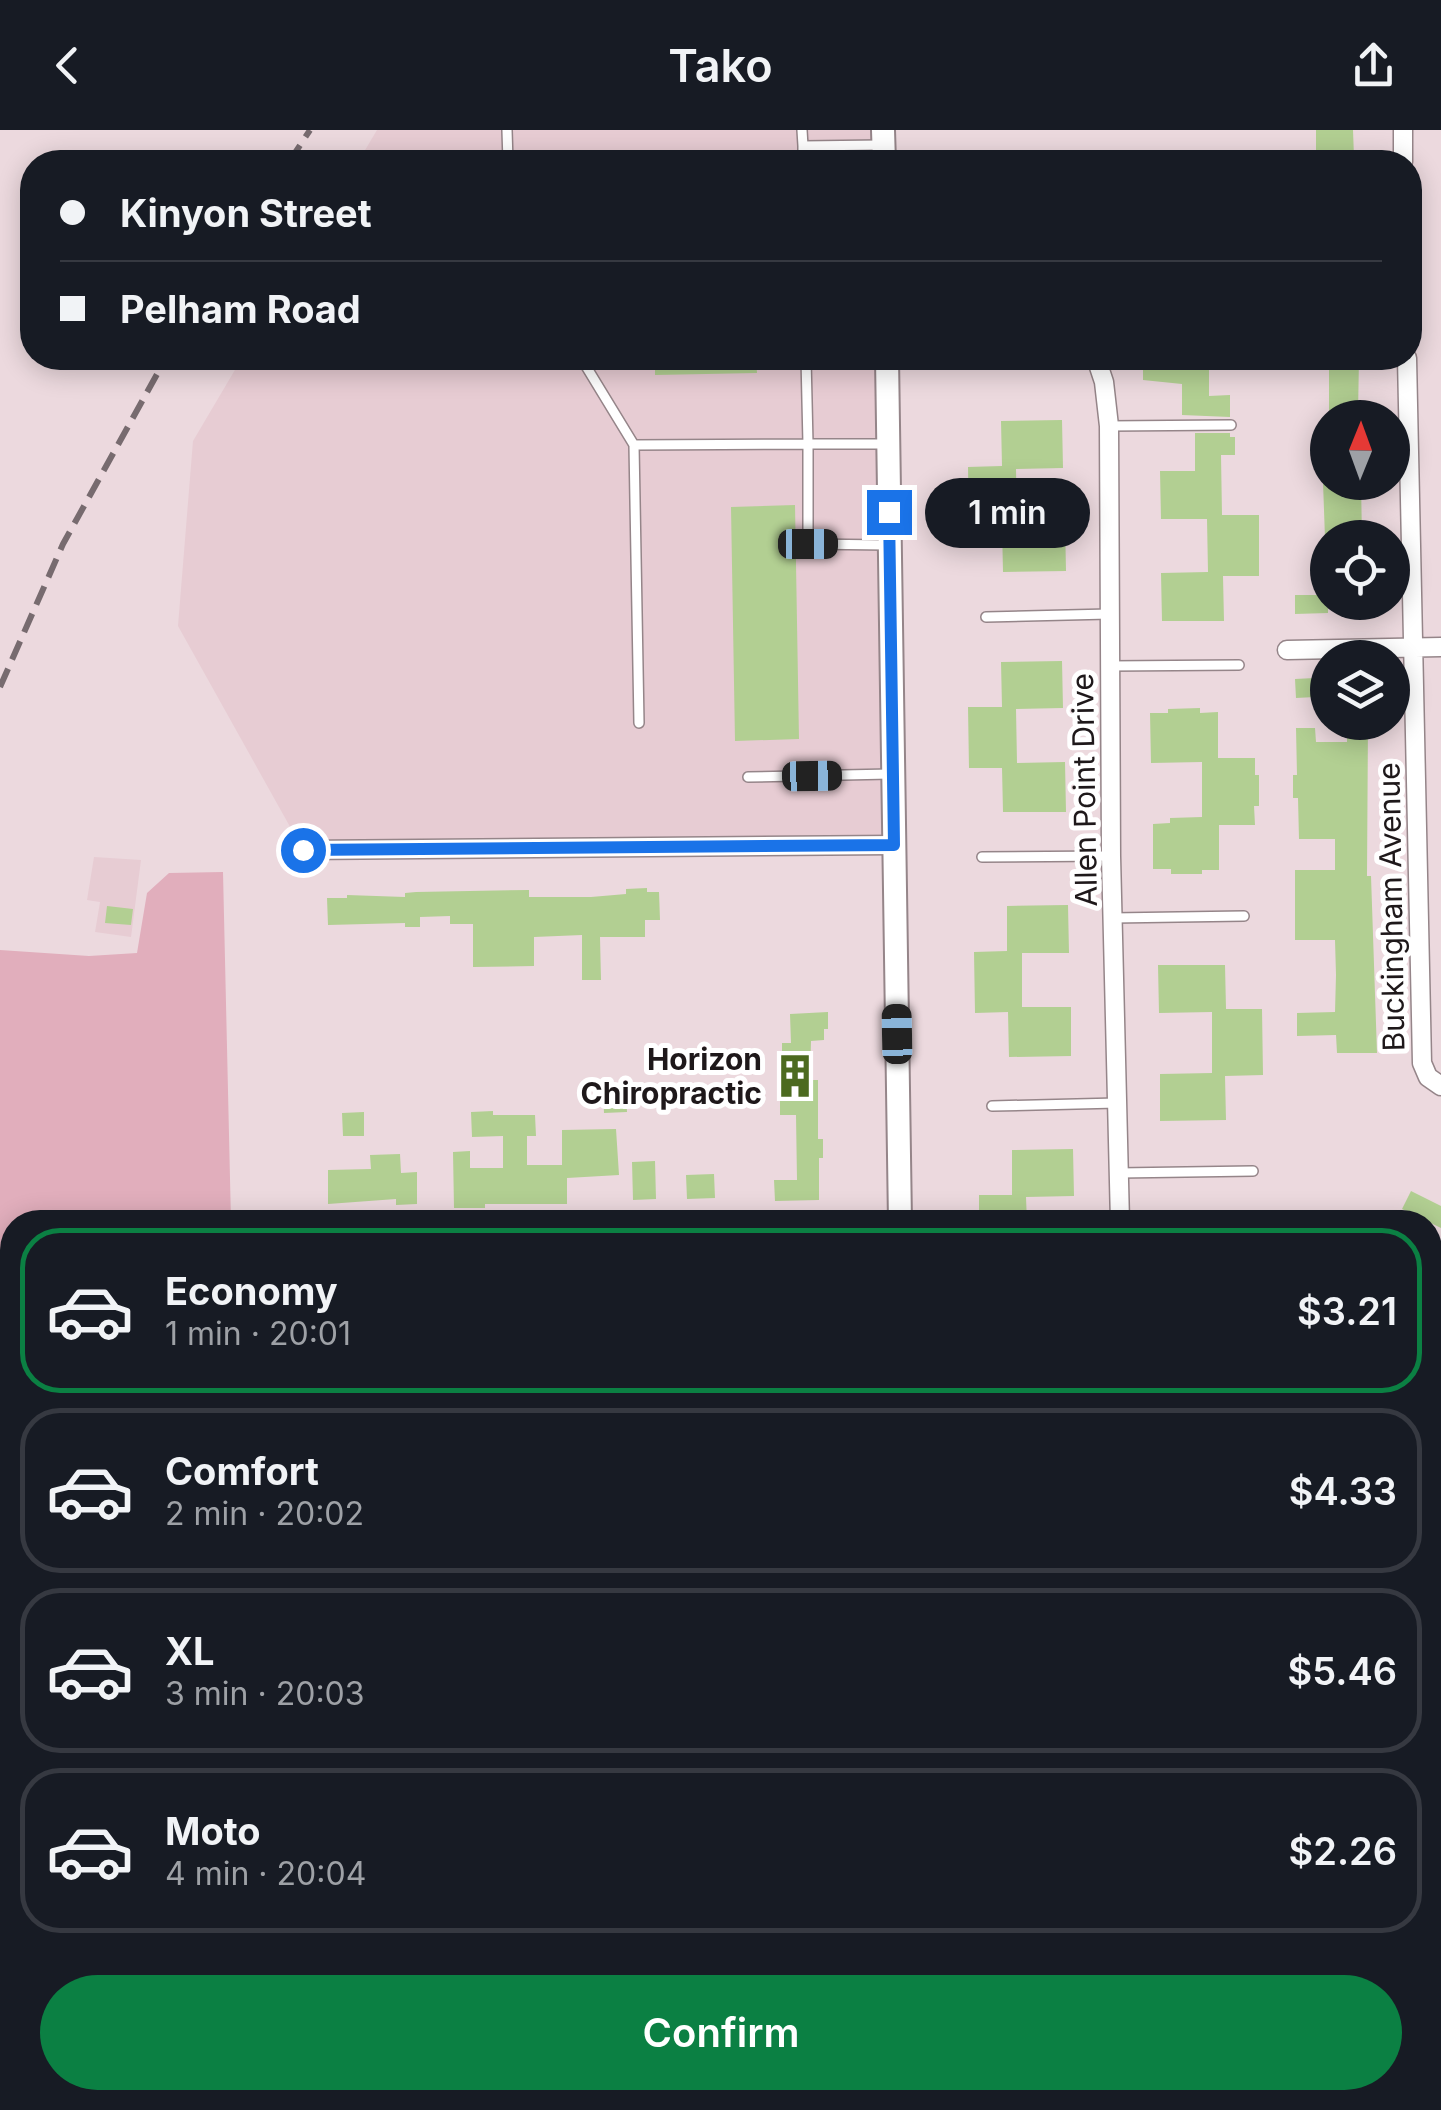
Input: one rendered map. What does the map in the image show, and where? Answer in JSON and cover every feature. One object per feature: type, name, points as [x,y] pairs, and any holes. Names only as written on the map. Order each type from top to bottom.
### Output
[{"type":"main road","points":[[887,370],[900,1210]]},
{"type":"street","name":"Allen Point Drive","points":[[1100,370],[1109,426],[1111,856],[1120,1210]]},
{"type":"street","name":"Buckingham Avenue","points":[[1407,370],[1422,1063],[1428,1078],[1441,1086]]},
{"type":"street","points":[[1288,650],[1441,647]]},
{"type":"street","points":[[303,850],[894,845]]},
{"type":"lane","points":[[802,130],[803,150]]},
{"type":"lane","points":[[803,146],[884,146]]},
{"type":"lane","points":[[588,370],[634,444],[639,723]]},
{"type":"lane","points":[[806,370],[808,544],[890,545]]},
{"type":"lane","points":[[1109,426],[1231,426]]},
{"type":"lane","points":[[634,444],[888,444]]},
{"type":"lane","points":[[986,617],[1110,614]]},
{"type":"lane","points":[[1110,666],[1240,665]]},
{"type":"lane","points":[[748,777],[893,774]]},
{"type":"lane","points":[[982,857],[1111,856]]},
{"type":"lane","points":[[1113,918],[1244,916]]},
{"type":"lane","points":[[992,1106],[1117,1102]]},
{"type":"lane","points":[[1118,1173],[1253,1171]]},
{"type":"shaded area","points":[[377,130],[883,130],[884,150],[365,150]]},
{"type":"shaded area","points":[[235,370],[887,370],[894,845],[303,850],[178,626],[193,441]]},
{"type":"shaded area","points":[[94,857],[141,860],[131,937],[95,932],[100,902],[87,900]]},
{"type":"shaded area","points":[[223,872],[231,1210],[0,1210],[0,950],[89,956],[137,953],[147,893],[169,873]]},
{"type":"building","points":[[1316,130],[1353,130],[1354,150],[1316,150]]},
{"type":"building","points":[[655,370],[757,373],[655,375]]},
{"type":"building","points":[[1143,370],[1209,370],[1209,396],[1230,395],[1230,417],[1182,415],[1182,384],[1143,380]]},
{"type":"building","points":[[1329,370],[1359,370],[1358,400],[1329,400]]},
{"type":"building","points":[[1062,420],[1063,468],[1016,469],[1017,523],[1065,522],[1066,571],[1003,572],[1002,527],[969,528],[968,467],[1002,466],[1001,421]]},
{"type":"building","points":[[1195,433],[1230,433],[1230,437],[1235,437],[1235,455],[1221,455],[1222,515],[1259,515],[1259,576],[1223,576],[1224,621],[1162,621],[1161,573],[1208,572],[1207,519],[1161,519],[1160,471],[1195,471]]},
{"type":"building","points":[[1324,500],[1361,500],[1362,520],[1324,520]]},
{"type":"building","points":[[795,505],[799,739],[735,741],[731,507]]},
{"type":"building","points":[[1295,595],[1310,595],[1310,614],[1295,614]]},
{"type":"building","points":[[1062,661],[1063,708],[1016,709],[1017,763],[1065,762],[1066,812],[1003,812],[1002,768],[969,768],[968,707],[1002,707],[1001,662]]},
{"type":"building","points":[[1310,678],[1310,697],[1296,698],[1295,679]]},
{"type":"building","points":[[1200,708],[1200,713],[1218,712],[1218,758],[1255,758],[1259,806],[1254,806],[1255,825],[1219,825],[1219,870],[1171,874],[1171,869],[1153,869],[1153,824],[1170,823],[1170,818],[1202,817],[1202,762],[1151,763],[1150,713]]},
{"type":"building","points":[[1296,728],[1310,728],[1310,740],[1316,742],[1368,740],[1367,876],[1371,876],[1377,1053],[1337,1053],[1336,1035],[1297,1036],[1297,1013],[1335,1012],[1336,975],[1335,940],[1295,940],[1295,870],[1335,870],[1335,839],[1299,839],[1298,798],[1293,798],[1293,775],[1297,775]]},
{"type":"building","points":[[647,888],[647,892],[659,892],[660,920],[645,920],[645,937],[600,937],[601,980],[582,980],[582,935],[534,937],[534,966],[473,967],[473,924],[450,924],[450,916],[420,917],[420,927],[405,927],[405,923],[328,925],[327,898],[347,895],[405,897],[405,893],[416,892],[529,890],[529,897],[591,897]]},
{"type":"building","points":[[1068,905],[1069,953],[1022,953],[1022,1007],[1071,1007],[1071,1056],[1009,1057],[1008,1012],[975,1013],[974,952],[1007,951],[1007,906]]},
{"type":"building","points":[[107,906],[133,909],[131,925],[105,923]]},
{"type":"building","points":[[1158,965],[1225,965],[1226,1009],[1262,1009],[1263,1075],[1225,1076],[1226,1120],[1160,1121],[1160,1074],[1212,1073],[1212,1012],[1159,1013]]},
{"type":"building","points":[[828,1012],[824,1040],[811,1041],[810,1080],[818,1080],[818,1139],[823,1139],[819,1200],[775,1201],[774,1180],[797,1180],[796,1115],[780,1115],[780,1052],[782,1043],[791,1043],[790,1014]]},
{"type":"building","points":[[603,1090],[626,1090],[627,1112],[604,1113]]},
{"type":"building","points":[[493,1111],[493,1115],[535,1115],[536,1136],[527,1136],[527,1165],[562,1165],[562,1130],[616,1129],[619,1175],[567,1178],[567,1204],[454,1208],[453,1152],[470,1151],[470,1168],[503,1168],[503,1136],[472,1137],[471,1112]]},
{"type":"building","points":[[364,1112],[364,1136],[343,1136],[342,1113]]},
{"type":"building","points":[[1073,1149],[1074,1196],[1026,1197],[1027,1210],[979,1210],[979,1195],[1012,1195],[1012,1150]]},
{"type":"building","points":[[400,1154],[401,1173],[417,1172],[417,1204],[396,1205],[396,1199],[328,1204],[328,1170],[371,1169],[370,1155]]},
{"type":"building","points":[[655,1161],[656,1199],[633,1200],[632,1162]]},
{"type":"building","points":[[714,1174],[715,1198],[687,1199],[686,1175]]},
{"type":"building","points":[[1411,1191],[1441,1206],[1441,1210],[1402,1209]]},
{"type":"railway","points":[[297,150],[310,130]]},
{"type":"railway","points":[[0,687],[63,544],[159,370]]},
{"type":"place","name":"Horizon Chiropractic","points":[[795,1076]]},
{"type":"route","points":[[303,850],[894,845],[889,512]]}]
